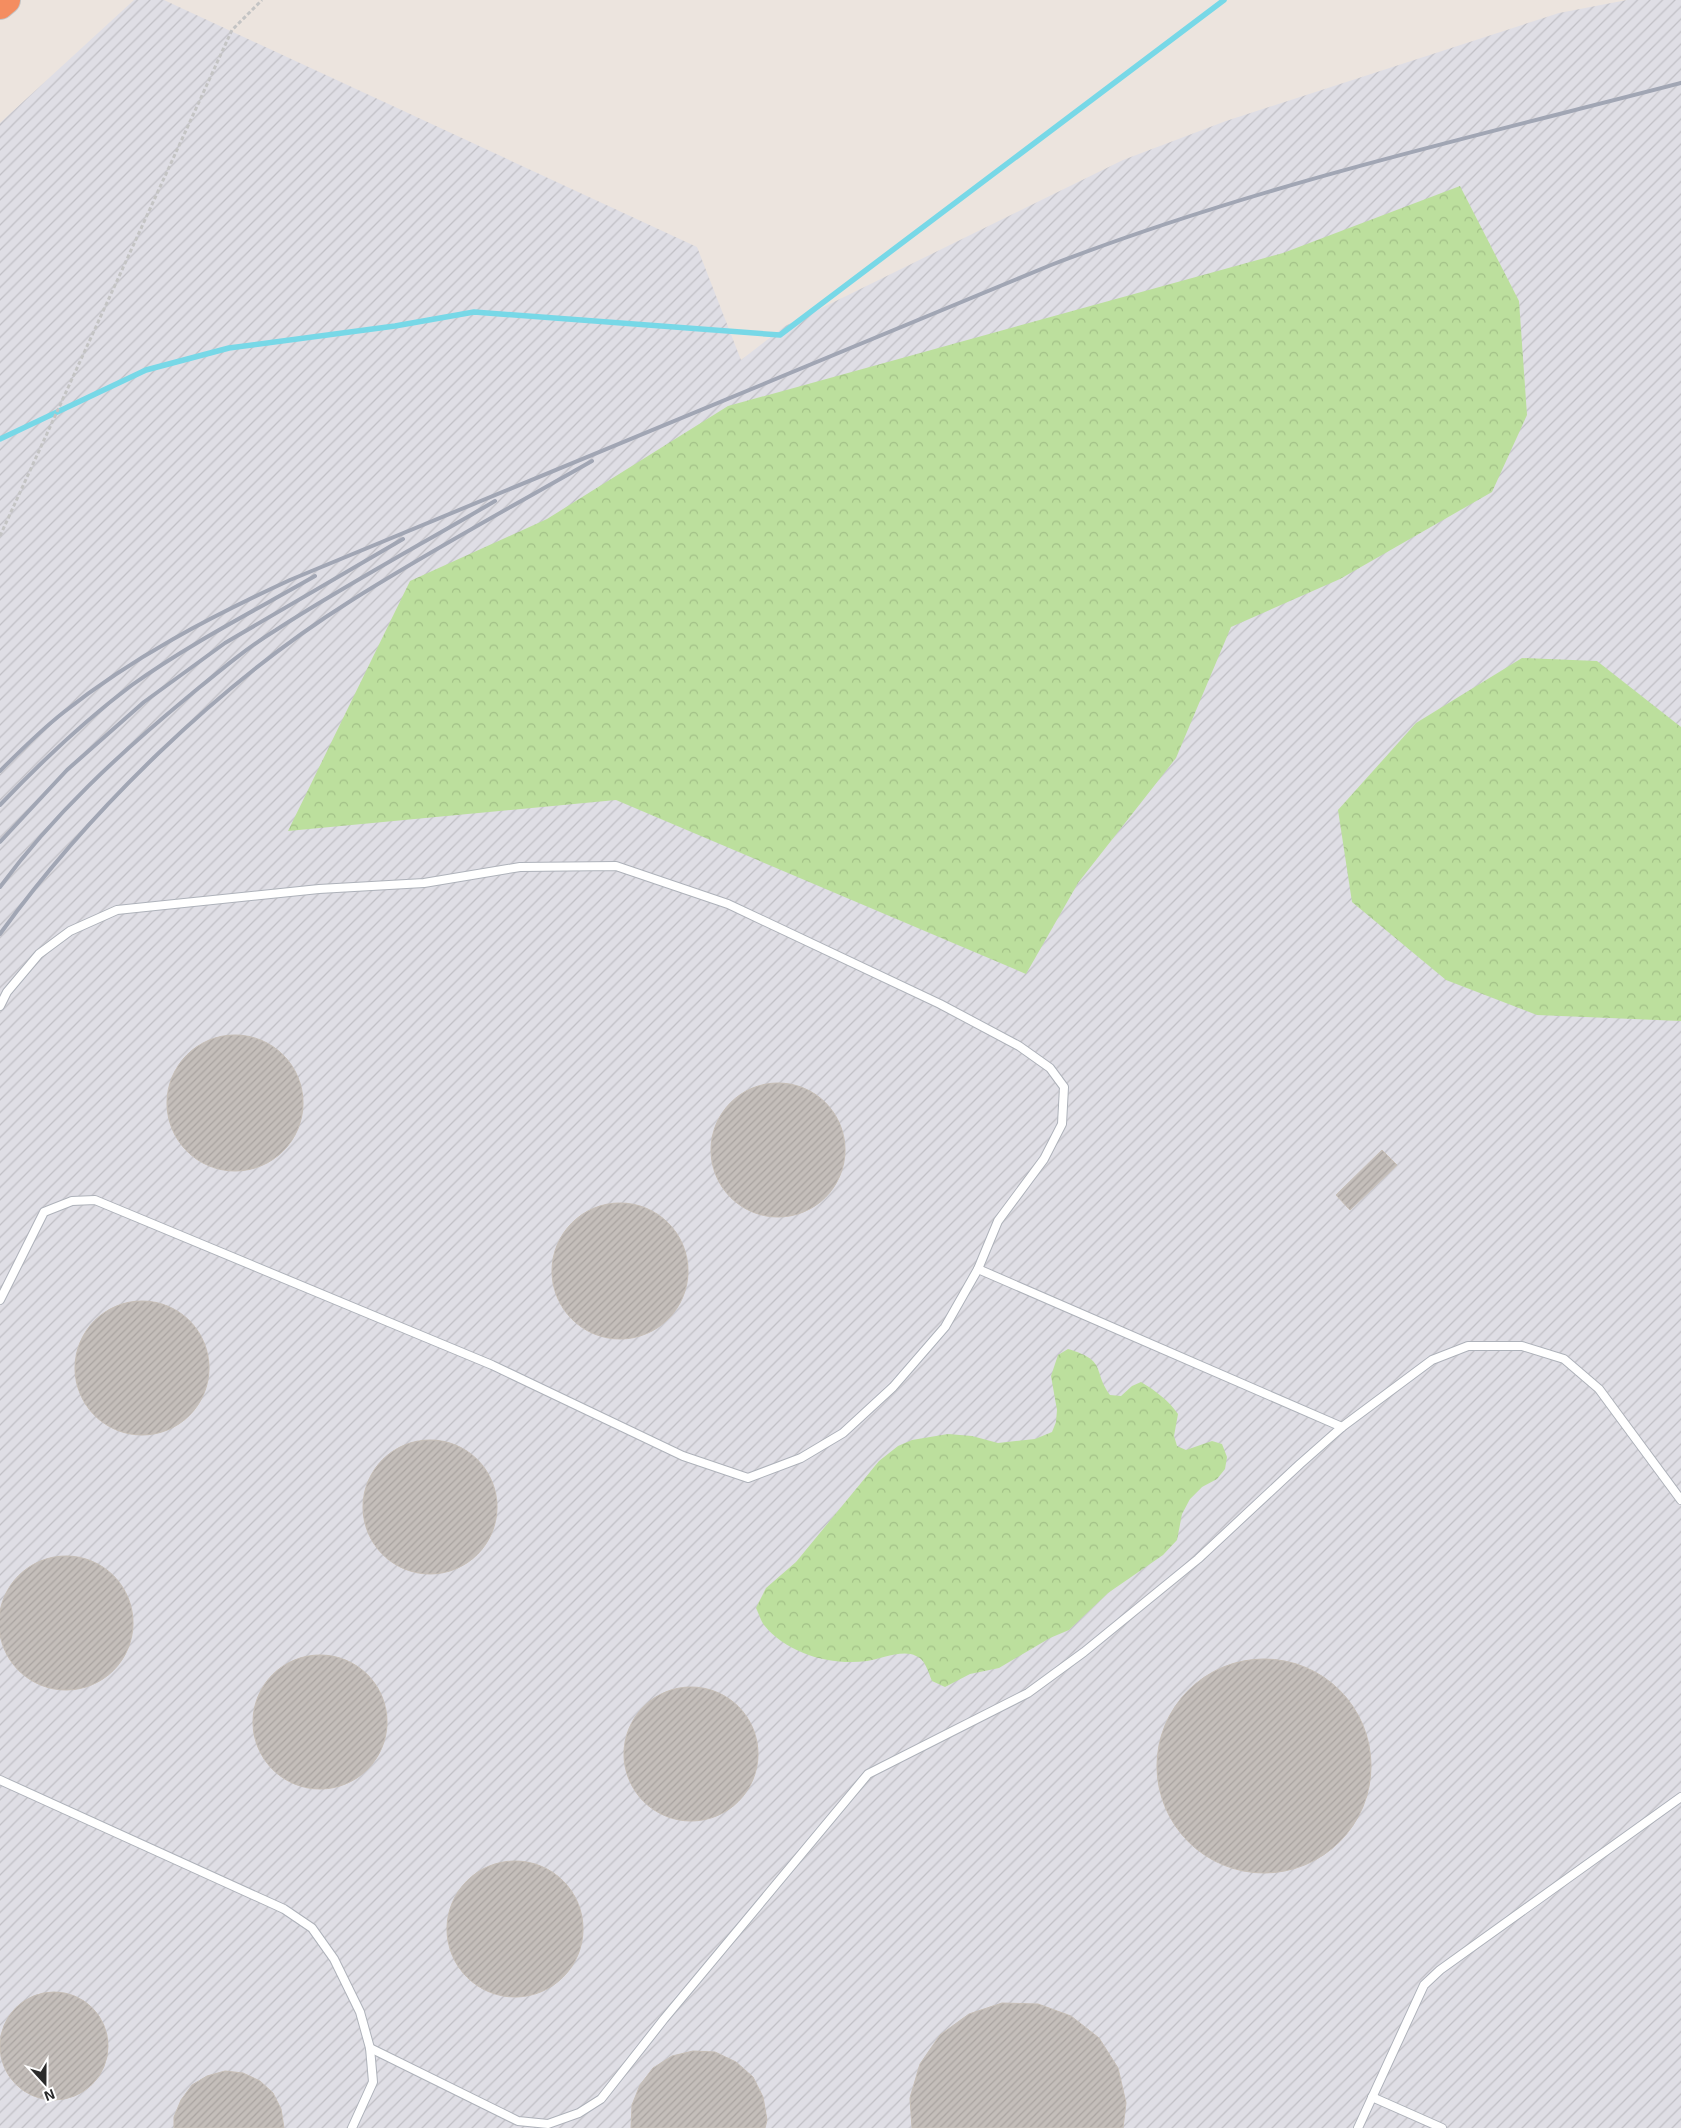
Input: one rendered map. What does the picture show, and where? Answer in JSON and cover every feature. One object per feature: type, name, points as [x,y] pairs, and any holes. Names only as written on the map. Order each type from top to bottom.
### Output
[{"type":"highway","points":[[0,5],[6,0]]},
{"type":"lane","points":[[0,1006],[7,992],[39,954],[70,931],[117,910],[319,889],[424,883],[520,867],[616,866],[728,904],[940,1004],[1019,1046],[1050,1068],[1064,1087],[1062,1124],[1044,1159],[998,1221],[978,1269],[946,1327],[893,1387],[844,1433],[802,1458],[748,1478],[683,1456],[492,1365],[95,1200],[72,1202],[44,1212],[0,1300]]},
{"type":"lane","points":[[978,1269],[1342,1427]]},
{"type":"lane","points":[[370,2048],[518,2121],[548,2124],[579,2113],[601,2099],[664,2019],[868,1774],[1028,1693],[1084,1652],[1198,1559],[1342,1427],[1432,1360],[1468,1346],[1522,1346],[1564,1359],[1599,1389],[1681,1500]]},
{"type":"lane","points":[[0,1780],[284,1910],[312,1928],[334,1959],[360,2012],[370,2048],[373,2082],[352,2128]]},
{"type":"lane","points":[[1358,2128],[1424,1984],[1440,1970],[1681,1797]]},
{"type":"lane","points":[[1372,2097],[1442,2128]]},
{"type":"path","points":[[0,536],[232,30],[262,0]]},
{"type":"shaded area","points":[[134,0],[164,0],[697,247],[741,360],[785,326],[1123,160],[1226,121],[1559,13],[1627,0],[1681,0],[1681,2128],[0,2128],[0,123]]},
{"type":"green space","points":[[1460,186],[1519,301],[1527,415],[1492,492],[1340,579],[1231,627],[1176,758],[1078,883],[1026,974],[616,800],[288,831],[410,581],[547,519],[728,406],[1283,253]]},
{"type":"green space","points":[[1522,658],[1597,661],[1681,727],[1681,1021],[1537,1015],[1446,980],[1352,902],[1338,810],[1416,723]]},
{"type":"green space","points":[[1068,1349],[1081,1353],[1094,1362],[1110,1395],[1121,1396],[1132,1386],[1141,1382],[1166,1400],[1178,1414],[1174,1436],[1177,1446],[1186,1450],[1212,1441],[1222,1444],[1227,1457],[1225,1469],[1217,1479],[1202,1487],[1190,1499],[1182,1514],[1177,1540],[1163,1555],[1108,1593],[1069,1630],[1050,1638],[999,1668],[970,1674],[945,1687],[932,1681],[922,1660],[911,1654],[898,1654],[867,1661],[839,1662],[811,1656],[797,1650],[785,1644],[764,1625],[756,1608],[766,1588],[796,1562],[879,1461],[898,1446],[912,1440],[948,1434],[972,1436],[998,1443],[1035,1439],[1052,1432],[1056,1422],[1057,1410],[1051,1376],[1058,1355]]},
{"type":"building","points":[[235,1035],[261,1041],[283,1055],[297,1077],[303,1103],[297,1129],[283,1151],[261,1165],[235,1171],[209,1165],[187,1151],[173,1129],[167,1103],[173,1077],[187,1055],[209,1041]]},
{"type":"building","points":[[778,1083],[804,1088],[826,1102],[840,1124],[845,1150],[840,1176],[826,1198],[804,1212],[778,1217],[752,1212],[730,1198],[716,1176],[711,1150],[716,1124],[730,1102],[752,1088]]},
{"type":"building","points":[[1382,1150],[1397,1165],[1350,1210],[1336,1195]]},
{"type":"building","points":[[620,1203],[646,1209],[668,1223],[682,1245],[688,1271],[682,1297],[668,1319],[646,1333],[620,1339],[594,1333],[572,1319],[558,1297],[552,1271],[558,1245],[572,1223],[594,1209]]},
{"type":"building","points":[[142,1301],[168,1306],[179,1312],[189,1321],[198,1331],[204,1342],[209,1368],[204,1394],[198,1405],[189,1415],[179,1424],[168,1430],[142,1435],[116,1430],[105,1424],[95,1415],[86,1405],[80,1394],[75,1368],[80,1342],[86,1331],[95,1321],[105,1312],[116,1306]]},
{"type":"building","points":[[430,1440],[456,1445],[467,1451],[477,1460],[486,1470],[492,1481],[497,1507],[492,1533],[486,1544],[477,1554],[467,1563],[456,1569],[430,1574],[404,1569],[393,1563],[383,1554],[374,1544],[368,1533],[363,1507],[368,1481],[374,1470],[383,1460],[393,1451],[404,1445]]},
{"type":"building","points":[[66,1556],[92,1561],[103,1567],[113,1576],[122,1586],[128,1597],[133,1623],[128,1649],[122,1660],[113,1670],[103,1679],[92,1685],[66,1690],[40,1685],[29,1679],[19,1670],[10,1660],[4,1649],[-1,1623],[4,1597],[10,1586],[19,1576],[29,1567],[40,1561]]},
{"type":"building","points":[[320,1655],[346,1660],[368,1674],[382,1696],[387,1722],[382,1748],[368,1770],[346,1784],[320,1789],[294,1784],[272,1770],[258,1748],[253,1722],[258,1696],[272,1674],[294,1660]]},
{"type":"building","points":[[1253,1659],[1275,1659],[1295,1663],[1315,1671],[1340,1690],[1359,1715],[1367,1735],[1371,1766],[1367,1797],[1359,1817],[1340,1842],[1315,1861],[1295,1869],[1275,1873],[1253,1873],[1233,1869],[1213,1861],[1196,1849],[1181,1834],[1169,1817],[1161,1797],[1157,1777],[1157,1755],[1161,1735],[1169,1715],[1181,1698],[1196,1683],[1213,1671],[1233,1663]]},
{"type":"building","points":[[691,1687],[717,1692],[728,1698],[738,1707],[747,1717],[753,1728],[758,1754],[753,1780],[747,1791],[738,1801],[728,1810],[717,1816],[691,1821],[665,1816],[654,1810],[644,1801],[635,1791],[629,1780],[624,1754],[629,1728],[635,1717],[644,1707],[654,1698],[665,1692]]},
{"type":"building","points":[[515,1861],[541,1866],[553,1872],[563,1881],[572,1891],[578,1903],[583,1929],[578,1955],[572,1967],[563,1977],[553,1986],[541,1992],[515,1997],[489,1992],[477,1986],[467,1977],[458,1967],[452,1955],[447,1929],[452,1903],[458,1891],[467,1881],[477,1872],[489,1866]]},
{"type":"building","points":[[54,1992],[75,1996],[93,2007],[104,2025],[108,2046],[104,2067],[93,2085],[75,2096],[54,2100],[33,2096],[15,2085],[4,2067],[0,2046],[4,2025],[15,2007],[33,1996]]},
{"type":"building","points":[[1002,2003],[1038,2004],[1071,2016],[1099,2038],[1118,2068],[1126,2103],[1123,2128],[912,2128],[910,2098],[920,2064],[940,2035],[969,2014]]},
{"type":"building","points":[[693,2051],[715,2052],[736,2062],[753,2077],[763,2097],[767,2120],[765,2128],[631,2128],[632,2105],[640,2085],[653,2068],[672,2056]]},
{"type":"building","points":[[225,2071],[243,2073],[260,2081],[273,2093],[281,2109],[284,2128],[174,2128],[174,2117],[181,2100],[192,2085],[207,2076]]},
{"type":"waterway","points":[[0,439],[146,370],[229,348],[395,326],[474,312],[780,335],[1224,0]]},
{"type":"railway","points":[[0,771],[55,719],[117,673],[173,639],[260,594],[1051,265],[1128,237],[1284,187],[1442,144],[1681,83]]},
{"type":"railway","points":[[0,934],[74,841],[116,796],[205,710],[252,671],[300,635],[379,583],[592,461]]},
{"type":"railway","points":[[0,887],[42,835],[88,786],[163,718],[231,662],[265,637],[330,596],[495,501]]},
{"type":"railway","points":[[0,842],[67,770],[144,702],[225,643],[403,539]]},
{"type":"railway","points":[[0,805],[63,742],[132,685],[199,642],[315,576]]}]
